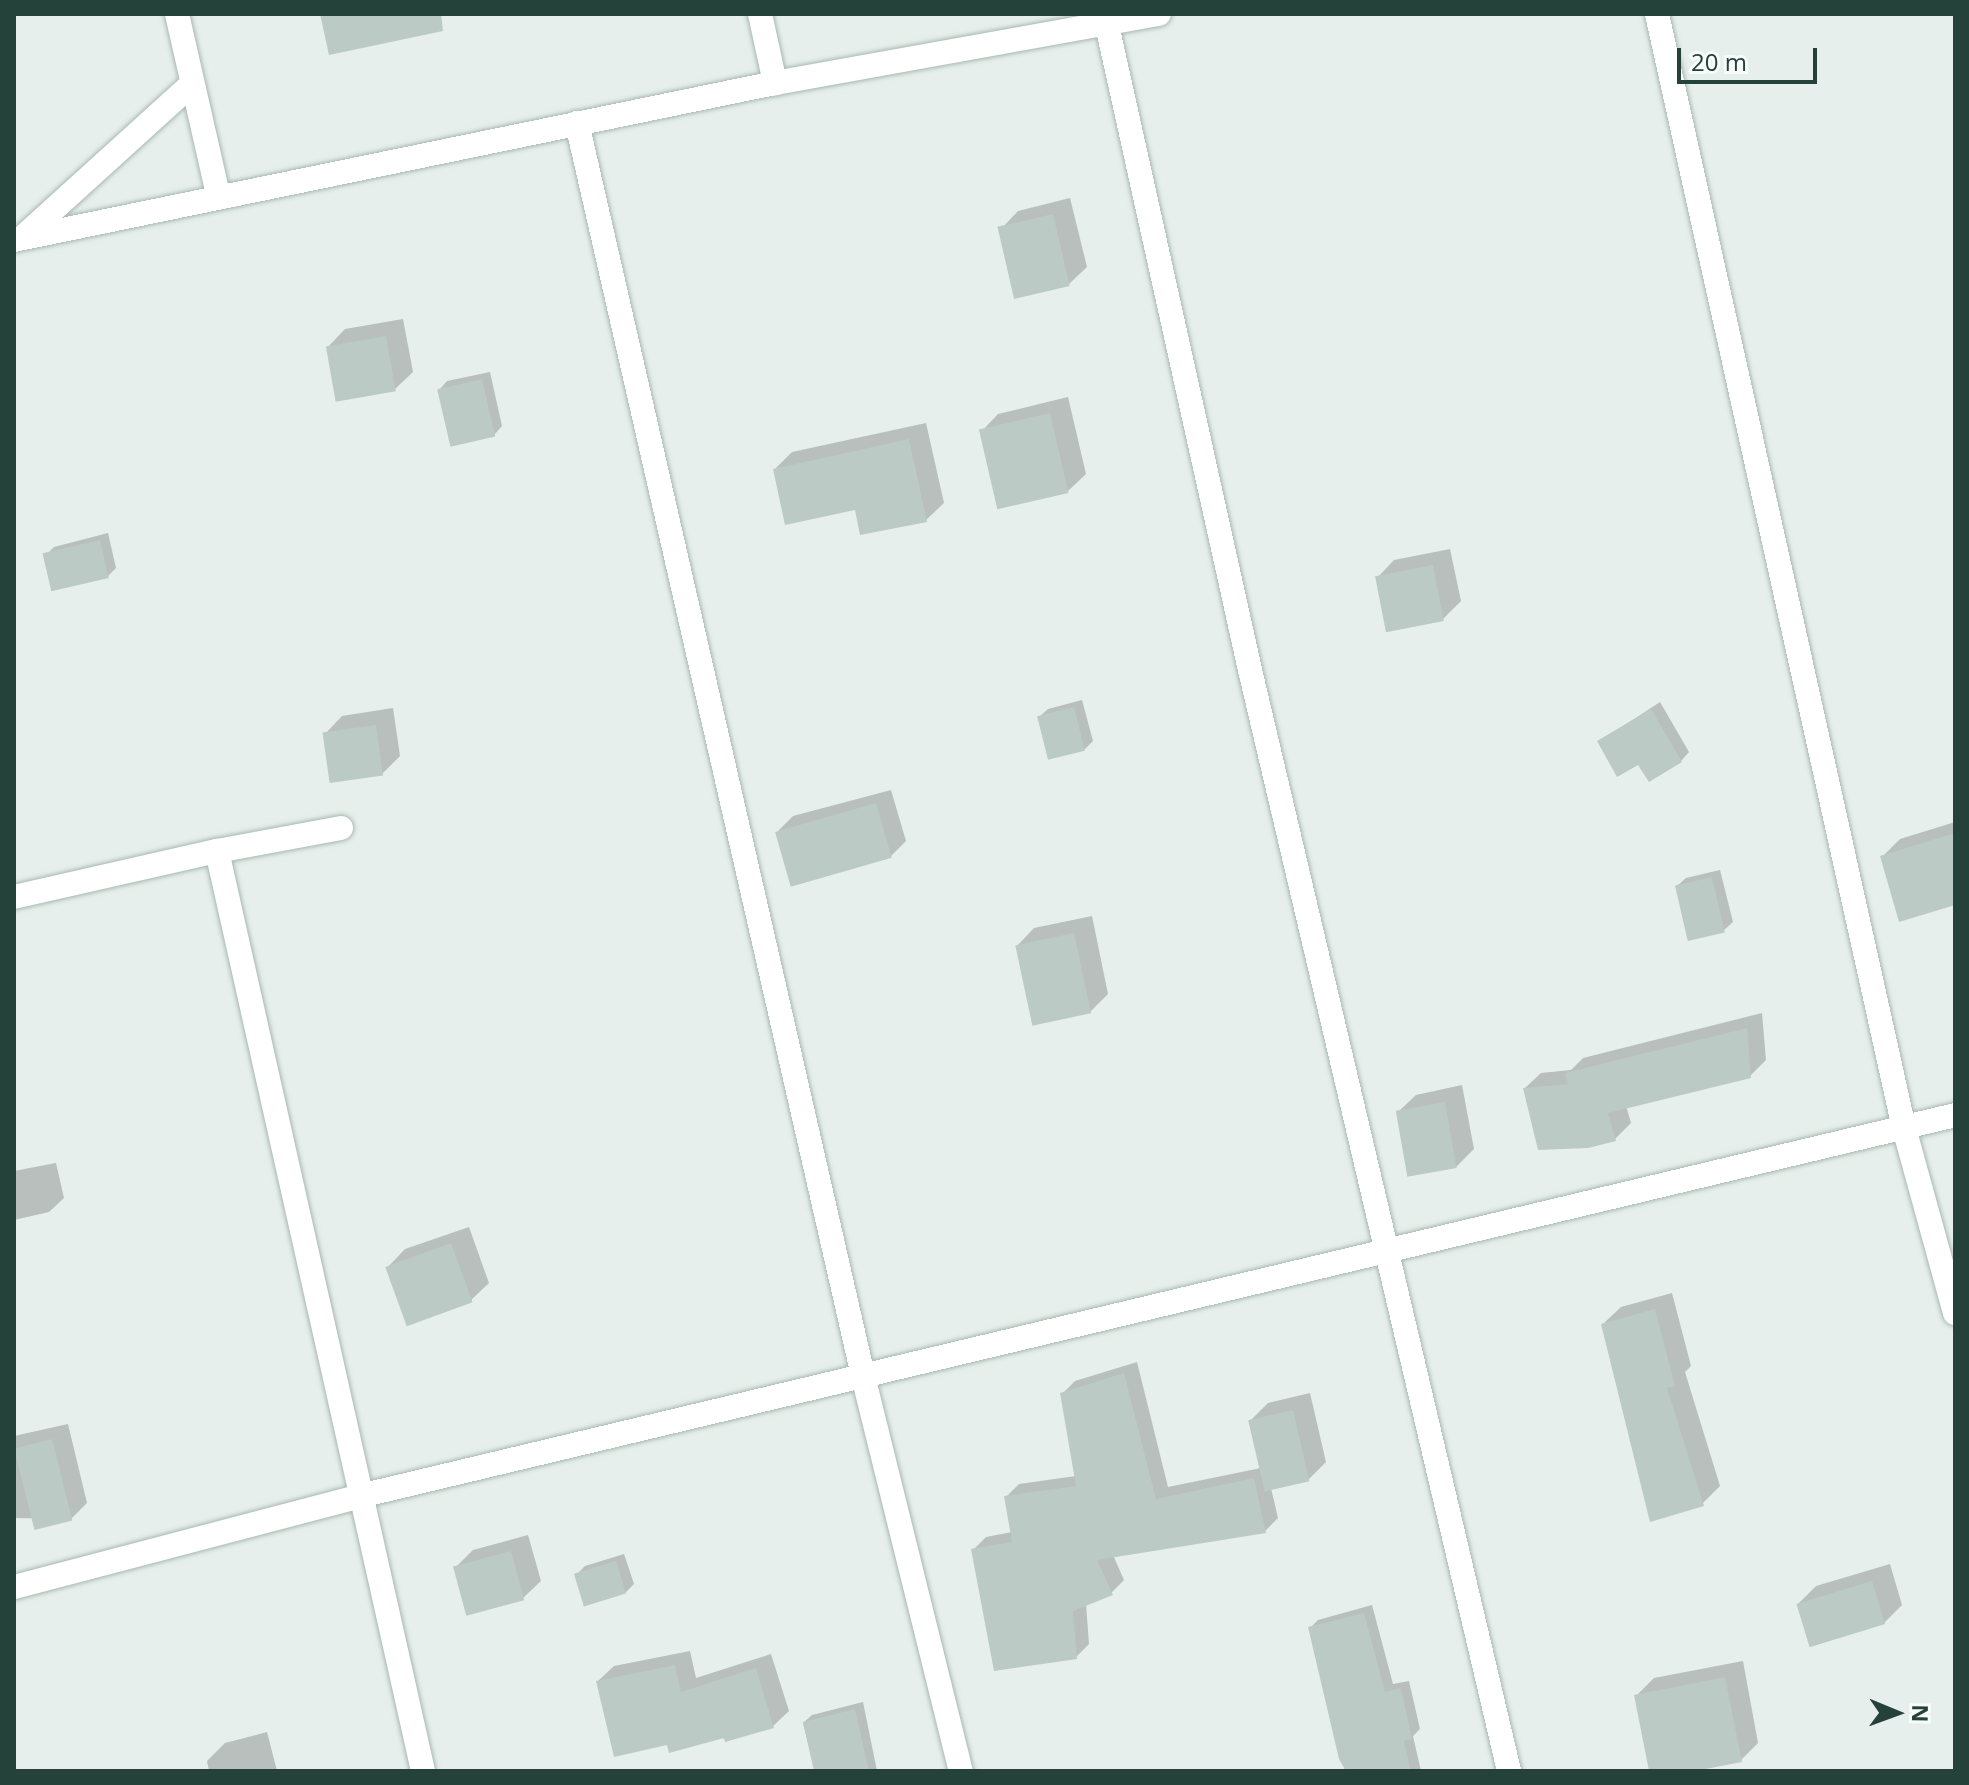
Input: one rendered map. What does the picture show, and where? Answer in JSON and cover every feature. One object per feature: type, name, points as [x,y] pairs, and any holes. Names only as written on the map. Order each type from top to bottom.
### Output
[{"type":"street","points":[[177,14],[218,194]]},
{"type":"street","points":[[760,14],[775,83]]},
{"type":"street","points":[[18,239],[218,194],[775,83],[1159,14]]},
{"type":"street","points":[[1657,14],[1904,1128],[1955,1313]]},
{"type":"street","points":[[1107,25],[1384,1252],[1509,1771]]},
{"type":"street","points":[[18,239],[192,84]]},
{"type":"street","points":[[577,123],[863,1376],[961,1771]]},
{"type":"street","points":[[14,897],[217,851],[341,828]]},
{"type":"street","points":[[217,851],[423,1771]]},
{"type":"street","points":[[14,1587],[360,1496],[1955,1115]]},
{"type":"building","points":[[320,14],[441,14],[443,31],[329,55]]},
{"type":"building","points":[[1053,214],[1070,286],[1014,299],[997,227]]},
{"type":"building","points":[[386,336],[396,391],[336,402],[326,347]]},
{"type":"building","points":[[482,379],[495,436],[450,447],[437,389]]},
{"type":"building","points":[[1050,413],[1068,493],[997,509],[979,429]]},
{"type":"building","points":[[909,439],[927,522],[860,535],[855,510],[785,525],[773,469]]},
{"type":"building","points":[[100,540],[109,578],[51,591],[43,553]]},
{"type":"building","points":[[1433,565],[1444,621],[1386,632],[1375,576]]},
{"type":"building","points":[[1074,707],[1085,751],[1048,760],[1037,716]]},
{"type":"building","points":[[1651,709],[1682,762],[1649,782],[1638,765],[1617,777],[1597,741]]},
{"type":"building","points":[[376,725],[383,776],[330,783],[323,733]]},
{"type":"building","points":[[876,803],[892,858],[791,887],[775,832]]},
{"type":"building","points":[[1955,833],[1955,905],[1899,922],[1880,856]]},
{"type":"building","points":[[1712,877],[1725,933],[1688,941],[1675,886]]},
{"type":"building","points":[[1074,933],[1091,1013],[1032,1026],[1015,945]]},
{"type":"building","points":[[1747,1028],[1751,1078],[1608,1113],[1616,1141],[1588,1148],[1538,1150],[1523,1088],[1568,1084],[1565,1073]]},
{"type":"building","points":[[1445,1102],[1457,1168],[1407,1177],[1396,1111]]},
{"type":"building","points":[[451,1243],[473,1302],[407,1326],[385,1267]]},
{"type":"building","points":[[1655,1309],[1675,1386],[1667,1388],[1704,1506],[1650,1522],[1601,1324]]},
{"type":"building","points":[[1124,1373],[1156,1499],[1254,1478],[1266,1533],[1097,1560],[1113,1595],[1073,1611],[1077,1659],[994,1671],[971,1549],[1012,1542],[1004,1496],[1076,1486],[1060,1393]]},
{"type":"building","points":[[1293,1410],[1309,1481],[1265,1491],[1248,1420]]},
{"type":"building","points":[[52,1439],[72,1521],[34,1530],[14,1448]]},
{"type":"building","points":[[511,1551],[524,1600],[466,1616],[453,1567]]},
{"type":"building","points":[[616,1561],[626,1594],[584,1606],[574,1574]]},
{"type":"building","points":[[1872,1581],[1885,1624],[1810,1647],[1796,1604]]},
{"type":"building","points":[[1364,1613],[1385,1692],[1401,1688],[1412,1739],[1404,1741],[1411,1771],[1346,1771],[1339,1759],[1308,1627]]},
{"type":"building","points":[[675,1665],[681,1692],[756,1668],[774,1728],[669,1753],[667,1745],[614,1757],[596,1681]]},
{"type":"building","points":[[1725,1677],[1742,1762],[1695,1771],[1649,1771],[1634,1695]]},
{"type":"building","points":[[855,1709],[869,1771],[814,1771],[803,1722]]}]
